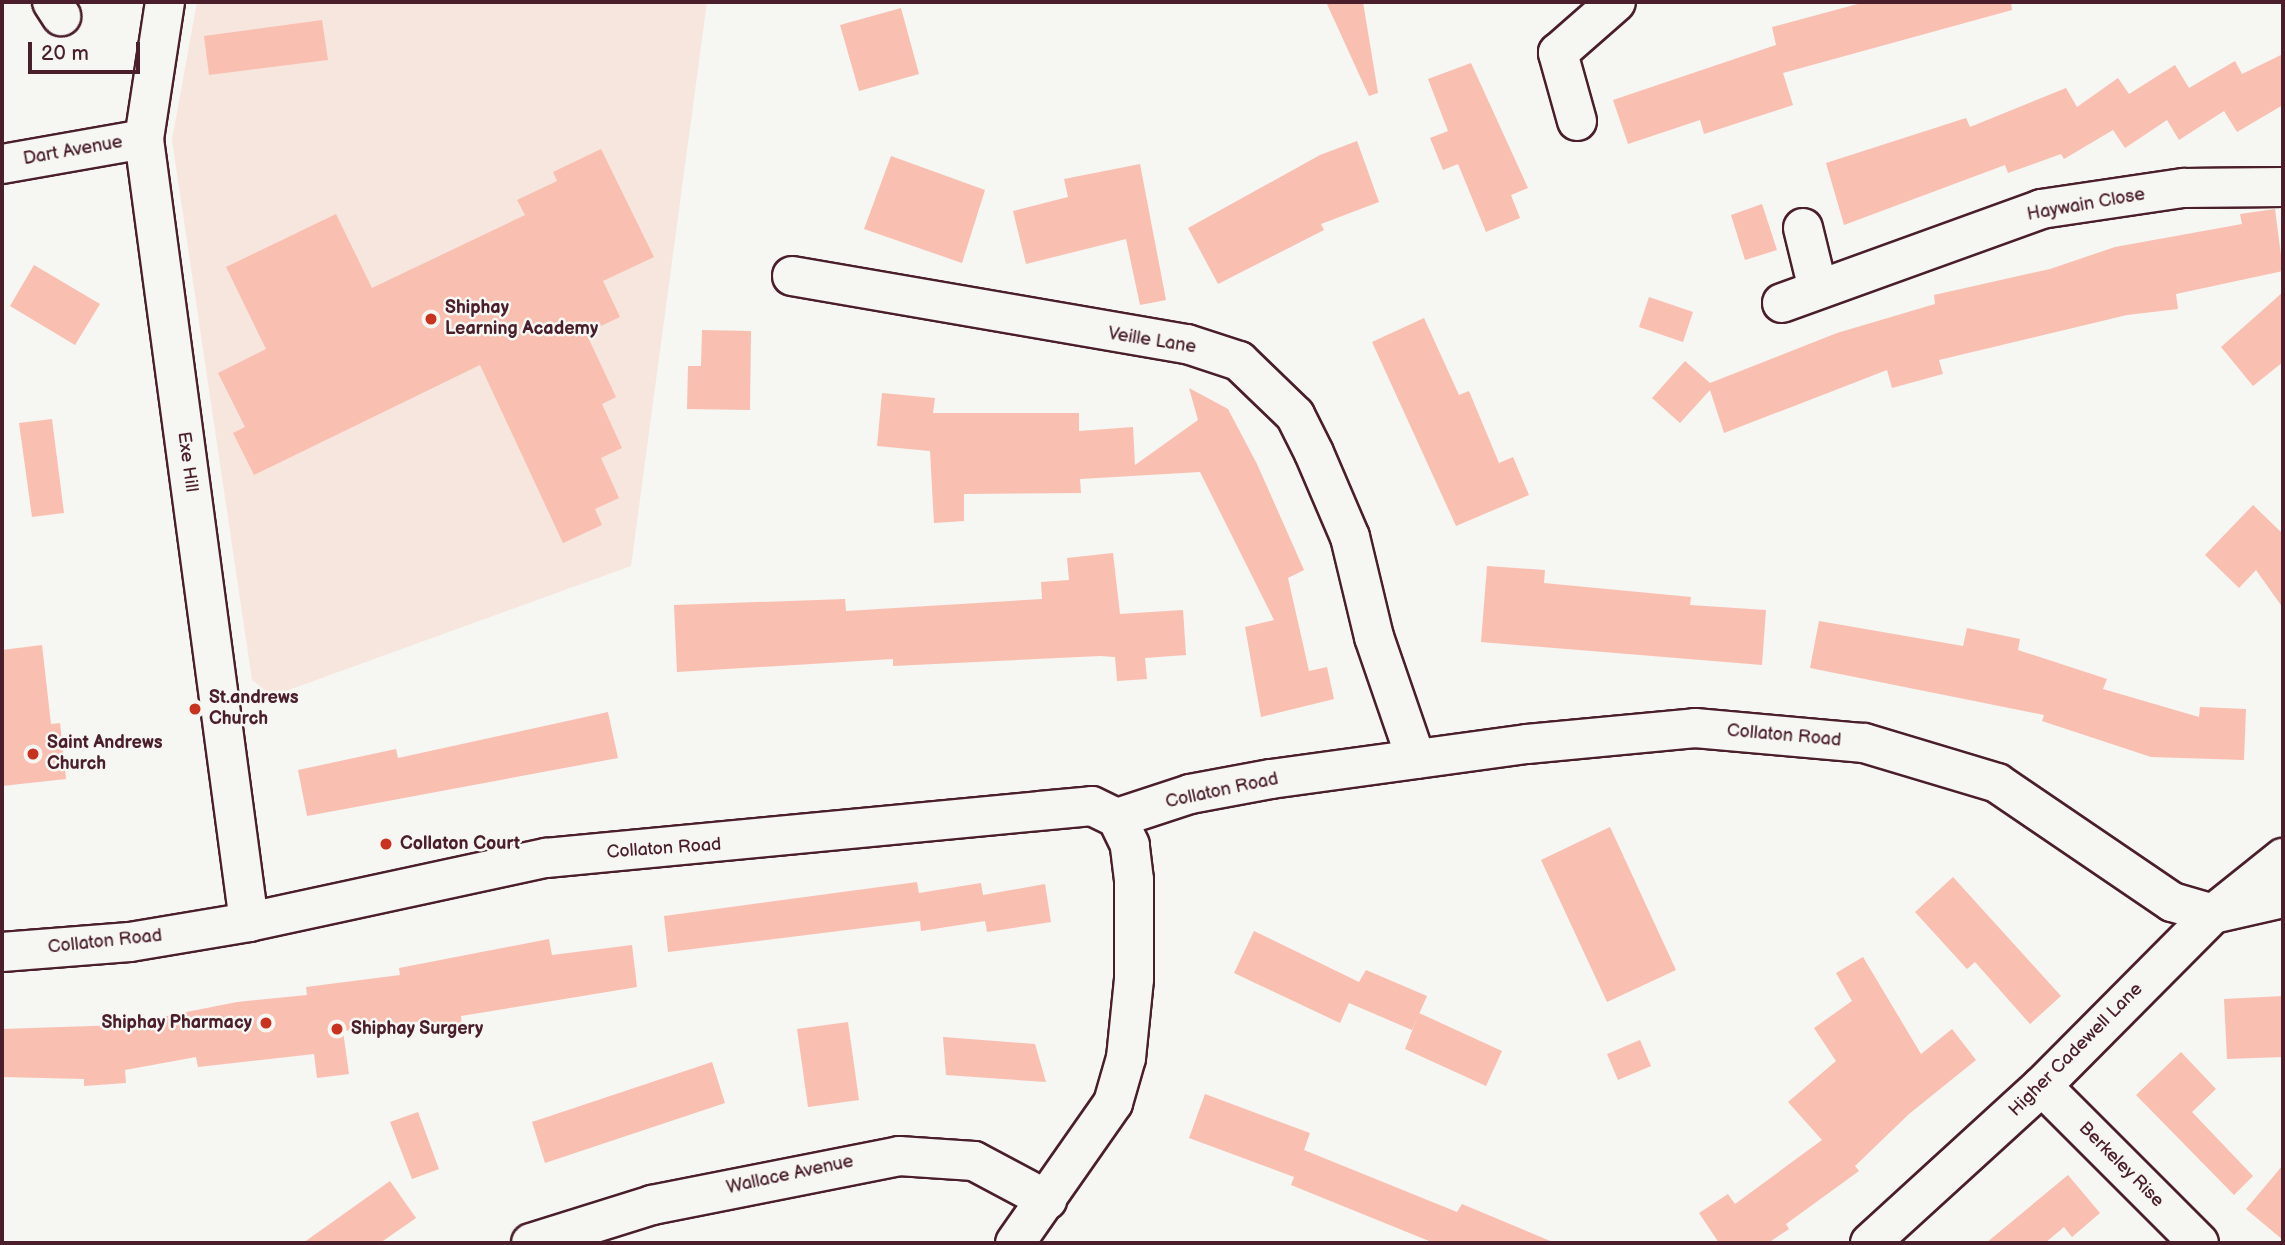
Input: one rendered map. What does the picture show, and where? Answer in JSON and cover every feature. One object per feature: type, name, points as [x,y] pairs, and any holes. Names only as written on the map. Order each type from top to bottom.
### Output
[{"type":"street","name":"Exe Hill","points":[[165,2],[144,139],[249,922]]},
{"type":"street","points":[[1577,121],[1558,53],[1616,2]]},
{"type":"street","name":"Dart Avenue","points":[[2,164],[144,139]]},
{"type":"street","name":"Haywain Close","points":[[1782,303],[2041,209],[2185,188],[2283,187]]},
{"type":"street","points":[[1803,228],[1818,289]]},
{"type":"street","name":"Veille Lane","points":[[792,276],[1186,344],[1239,360],[1295,415],[1314,453],[1350,537],[1374,637],[1416,760]]},
{"type":"street","name":"Collaton Road","points":[[2,952],[130,942],[249,922],[546,858],[1092,806],[1117,818],[1190,794],[1416,760],[1695,728],[1864,743],[1997,783],[2172,902],[2213,914],[2283,898]]},
{"type":"street","points":[[1016,1243],[1113,1102],[1126,1058],[1134,979],[1134,880],[1130,845],[1117,818]]},
{"type":"street","name":"Higher Cadewell Lane","points":[[1870,1243],[2042,1086],[2213,914],[2283,858]]},
{"type":"street","name":"Berkeley Rise","points":[[2042,1086],[2199,1243]]},
{"type":"street","name":"Wallace Avenue","points":[[531,1243],[652,1205],[899,1156],[974,1161],[1046,1200]]},
{"type":"shaded area","name":"Shiphay Learning Academy","points":[[197,2],[707,2],[631,566],[272,696],[252,680],[172,140]]},
{"type":"building","points":[[1326,2],[1363,2],[1378,93],[1369,96]]},
{"type":"building","points":[[1865,2],[2011,2],[2012,10],[1783,73],[1793,105],[1704,134],[1700,120],[1628,144],[1613,100],[1776,45],[1772,27]]},
{"type":"building","points":[[901,8],[919,74],[859,91],[840,25]]},
{"type":"building","points":[[322,20],[328,60],[209,75],[204,36]]},
{"type":"building","points":[[2283,54],[2283,105],[2237,132],[2224,111],[2179,140],[2167,120],[2125,148],[2113,130],[2064,159],[2061,154],[2008,173],[2005,165],[1844,225],[1826,163],[1966,118],[1970,127],[2066,88],[2077,107],[2118,78],[2129,94],[2175,65],[2189,88],[2235,61],[2242,74]]},
{"type":"building","points":[[1471,63],[1528,188],[1511,195],[1520,218],[1486,232],[1458,164],[1443,170],[1430,138],[1448,131],[1428,79]]},
{"type":"building","points":[[1357,141],[1379,202],[1321,224],[1324,230],[1218,284],[1188,228],[1320,155]]},
{"type":"building","points":[[601,149],[654,257],[603,281],[620,317],[586,333],[616,397],[602,404],[622,448],[601,458],[619,498],[595,509],[602,525],[563,543],[480,365],[254,475],[233,433],[245,427],[218,373],[266,349],[226,267],[336,214],[372,288],[525,215],[517,200],[557,181],[553,172]]},
{"type":"building","points":[[891,156],[985,190],[962,263],[864,229]]},
{"type":"building","points":[[1140,164],[1166,300],[1140,305],[1126,239],[1026,264],[1013,211],[1068,197],[1064,179]]},
{"type":"building","points":[[1762,204],[1777,250],[1745,260],[1731,215]]},
{"type":"building","points":[[2275,209],[2283,271],[2176,294],[2178,309],[2127,315],[1939,360],[1943,374],[1892,388],[1887,370],[1724,433],[1710,390],[1680,423],[1652,398],[1685,361],[1710,383],[1837,333],[1935,304],[1934,295],[2050,269],[2115,247],[2242,224],[2240,214]]},
{"type":"building","points":[[34,265],[100,304],[75,345],[10,306]]},
{"type":"building","points":[[2283,292],[2283,362],[2253,386],[2221,347]]},
{"type":"building","points":[[1649,297],[1693,312],[1683,342],[1639,327]]},
{"type":"building","points":[[1424,318],[1459,395],[1469,391],[1499,463],[1513,457],[1529,495],[1456,526],[1372,342]]},
{"type":"building","points":[[702,330],[751,331],[750,410],[687,409],[688,366],[701,366]]},
{"type":"building","points":[[1189,388],[1228,409],[1257,464],[1304,570],[1288,578],[1309,671],[1327,667],[1334,699],[1261,717],[1245,627],[1274,620],[1200,472],[1080,479],[1081,493],[964,494],[964,521],[934,523],[930,451],[877,446],[882,393],[935,398],[933,413],[1079,413],[1079,431],[1133,427],[1135,465],[1198,420]]},
{"type":"building","points":[[52,419],[64,513],[32,517],[19,423]]},
{"type":"building","points":[[2253,505],[2283,534],[2283,608],[2256,570],[2239,588],[2205,555]]},
{"type":"building","points":[[1113,553],[1120,614],[1183,610],[1186,655],[1145,658],[1147,679],[1117,681],[1115,657],[1100,656],[893,666],[893,659],[677,672],[674,605],[845,599],[846,611],[1042,599],[1041,582],[1069,580],[1067,558]]},
{"type":"building","points":[[1487,566],[1545,570],[1544,583],[1691,597],[1690,605],[1766,610],[1762,665],[1481,642]]},
{"type":"building","points":[[1819,621],[1963,646],[1967,628],[2020,639],[2018,650],[2107,679],[2103,689],[2199,717],[2200,707],[2246,709],[2244,760],[2151,757],[2042,721],[2044,715],[1810,668]]},
{"type":"building","points":[[42,645],[51,724],[60,723],[66,779],[2,786],[2,650]]},
{"type":"building","points":[[608,712],[618,758],[307,816],[298,770],[396,749],[398,758]]},
{"type":"building","points":[[1610,827],[1676,970],[1607,1002],[1541,860]]},
{"type":"building","points":[[1953,877],[2061,996],[2030,1024],[1975,962],[1967,969],[1915,912]]},
{"type":"building","points":[[917,882],[919,893],[981,883],[983,895],[1045,884],[1051,922],[987,932],[985,921],[921,931],[920,921],[668,952],[664,916]]},
{"type":"building","points":[[1254,931],[1359,982],[1366,970],[1427,996],[1412,1030],[1349,1003],[1340,1023],[1234,973]]},
{"type":"building","points":[[549,939],[552,955],[632,945],[637,987],[461,1016],[462,1026],[432,1032],[430,1020],[343,1031],[349,1074],[317,1078],[314,1054],[198,1067],[196,1057],[125,1070],[126,1083],[84,1086],[84,1079],[2,1077],[2,1029],[121,1025],[237,1002],[307,995],[306,987],[400,975],[399,968]]},
{"type":"building","points":[[1863,957],[1921,1054],[1952,1029],[1976,1060],[1909,1114],[1855,1166],[1859,1171],[1786,1224],[1789,1229],[1768,1243],[1719,1243],[1699,1213],[1728,1194],[1735,1204],[1822,1140],[1788,1102],[1836,1061],[1814,1028],[1852,1001],[1836,973]]},
{"type":"building","points":[[2283,996],[2283,1057],[2227,1059],[2224,999]]},
{"type":"building","points":[[1419,1013],[1502,1051],[1486,1086],[1405,1049]]},
{"type":"building","points":[[848,1022],[859,1100],[808,1107],[797,1029]]},
{"type":"building","points":[[943,1037],[1035,1044],[1046,1082],[946,1075]]},
{"type":"building","points":[[1640,1040],[1651,1066],[1618,1080],[1607,1054]]},
{"type":"building","points":[[2181,1052],[2216,1089],[2192,1112],[2253,1176],[2234,1195],[2136,1095]]},
{"type":"building","points":[[712,1062],[725,1103],[545,1163],[532,1122]]},
{"type":"building","points":[[1205,1094],[1310,1133],[1304,1150],[1457,1212],[1462,1204],[1555,1243],[1434,1243],[1291,1185],[1294,1177],[1189,1138]]},
{"type":"building","points":[[418,1112],[439,1169],[412,1179],[390,1122]]},
{"type":"building","points":[[2283,1165],[2283,1240],[2246,1209]]},
{"type":"building","points":[[2068,1175],[2100,1213],[2072,1237],[2064,1227],[2045,1243],[1986,1243]]},
{"type":"building","points":[[390,1181],[416,1218],[380,1243],[303,1243]]},
{"type":"place","name":"Shiphay Learning Academy","points":[[431,319]]},
{"type":"place","name":"St.andrews Church","points":[[195,709]]},
{"type":"place","name":"Saint Andrews Church","points":[[33,754]]},
{"type":"place","name":"Collaton Court","points":[[386,844]]},
{"type":"place","name":"Shiphay Pharmacy","points":[[266,1023]]},
{"type":"place","name":"Shiphay Surgery","points":[[337,1029]]}]
